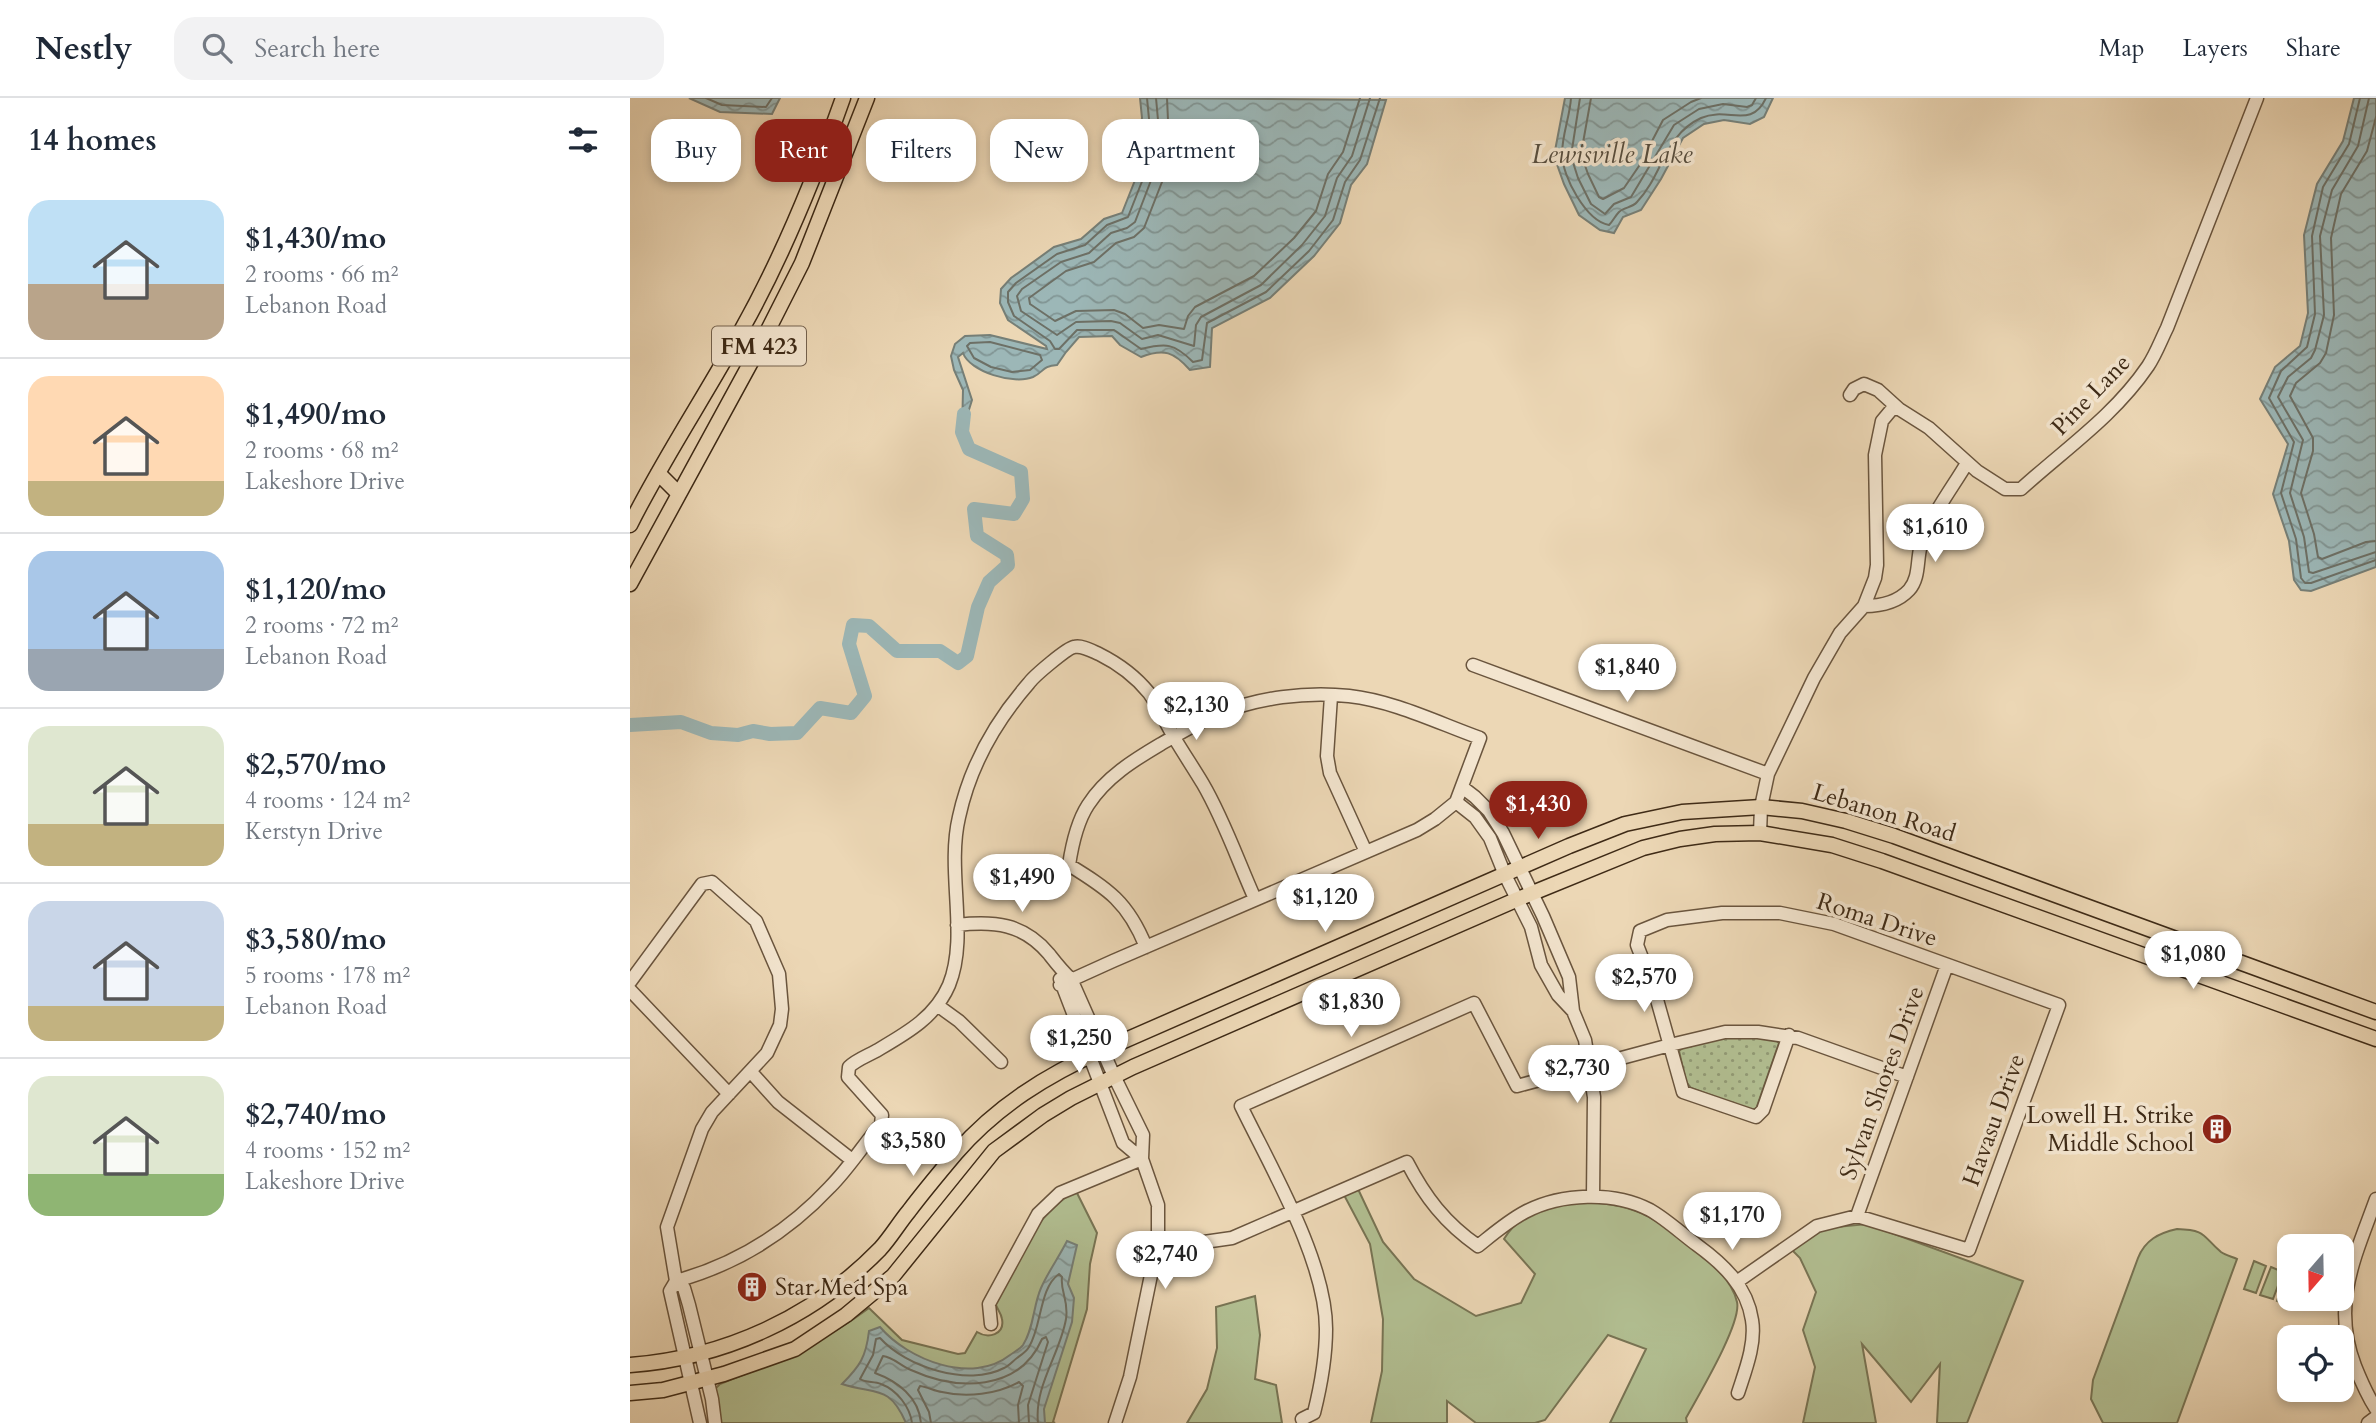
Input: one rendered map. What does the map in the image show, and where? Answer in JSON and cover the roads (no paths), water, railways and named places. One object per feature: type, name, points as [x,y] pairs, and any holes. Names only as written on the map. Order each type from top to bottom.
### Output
[{"type":"main road","name":"FM 423","points":[[835,119],[843,98]]},
{"type":"main road","name":"FM 423","points":[[852,138],[867,98]]},
{"type":"main road","name":"FM 423","points":[[630,524],[743,329],[781,253],[811,182]]},
{"type":"main road","name":"FM 423","points":[[630,584],[802,263],[835,182]]},
{"type":"main road","points":[[654,479],[679,494]]},
{"type":"main road","name":"Lebanon Road","points":[[630,1365],[701,1354],[757,1334],[804,1311],[844,1282],[881,1248],[957,1151],[999,1110],[1041,1080],[1625,824],[1682,812],[1761,807],[1802,811],[1846,821],[1894,836],[2376,1012]]},
{"type":"main road","name":"Lebanon Road","points":[[630,1393],[663,1390],[707,1379],[795,1349],[846,1315],[892,1276],[994,1151],[1043,1115],[1107,1080],[1532,893],[1643,848],[1680,839],[1715,834],[1760,833],[1832,845],[2376,1039]]},
{"type":"street","name":"Pine Lane","points":[[1850,396],[1854,388],[1867,385],[1929,428],[1967,463],[2005,489],[2021,489],[2106,415],[2150,363],[2168,328],[2257,98]]},
{"type":"street","points":[[1760,833],[1761,807],[1768,774],[1819,670],[1840,633],[1864,606],[1875,578],[1875,455],[1879,432],[1886,415],[1895,408],[1899,409]]},
{"type":"street","points":[[1864,606],[1889,603],[1910,589],[1916,579],[1923,541],[1967,463]]},
{"type":"street","points":[[700,1423],[670,1291],[676,1281],[732,1262],[774,1237],[804,1214],[833,1185],[883,1120],[882,1115],[853,1084],[847,1072],[851,1064],[913,1029],[937,1005],[949,985],[956,959],[954,841],[959,815],[978,760],[993,731],[1016,697],[1033,678],[1076,646],[1108,659],[1127,672],[1149,693],[1204,786],[1255,900]]},
{"type":"street","points":[[1473,665],[1768,774]]},
{"type":"street","points":[[1066,982],[1417,830],[1455,802],[1480,738],[1384,703],[1348,696],[1303,695],[1258,702],[1218,714],[1133,761],[1106,783],[1087,806],[1073,842],[1069,865],[1117,898],[1139,930],[1146,947]]},
{"type":"street","points":[[1331,696],[1327,756],[1330,773],[1366,852]]},
{"type":"street","points":[[1462,787],[1489,811],[1503,833],[1569,977],[1573,1011],[1585,1040],[1591,1068],[1594,1097],[1593,1196]]},
{"type":"street","points":[[1455,802],[1475,817],[1490,838],[1531,927],[1541,965],[1558,995],[1573,1011]]},
{"type":"street","points":[[630,982],[702,884],[712,882],[756,921],[779,974],[782,1000],[780,1025],[767,1053],[712,1112],[702,1129],[667,1227],[676,1281],[684,1288],[715,1423]]},
{"type":"street","name":"Roma Drive","points":[[1670,1045],[1654,989],[1637,945],[1638,936],[1640,931],[1667,920],[1722,913],[1780,913],[1834,924],[2059,1005]]},
{"type":"street","points":[[957,925],[989,922],[1014,929],[1036,942],[1059,968],[1107,1080],[1124,1143],[1142,1159]]},
{"type":"street","name":"Sylvan Shores Drive","points":[[1857,1216],[1947,965]]},
{"type":"street","points":[[630,990],[729,1094]]},
{"type":"street","points":[[1302,1419],[1314,1413],[1320,1391],[1326,1327],[1321,1289],[1310,1252],[1241,1106],[1474,1003],[1517,1086],[1725,1032],[1788,1035],[1907,1077]]},
{"type":"street","points":[[937,1005],[959,1021],[1001,1062]]},
{"type":"street","name":"Havasu Drive","points":[[1857,1216],[1969,1250],[2059,1005]]},
{"type":"street","points":[[1670,1045],[1684,1092],[1756,1116],[1763,1110],[1788,1035]]},
{"type":"street","points":[[751,1072],[778,1102],[852,1160]]},
{"type":"street","points":[[1107,1080],[1143,1135],[1142,1159],[1158,1205],[1158,1241],[1130,1377],[1115,1423]]},
{"type":"street","points":[[990,1324],[989,1304],[1038,1214],[1060,1192],[1142,1159]]},
{"type":"street","points":[[1158,1241],[1205,1242],[1232,1238],[1407,1162],[1420,1189],[1435,1209],[1455,1230],[1478,1247],[1527,1211],[1552,1202],[1593,1196],[1617,1198],[1650,1210],[1709,1253],[1738,1281],[1752,1320],[1751,1349],[1738,1393]]},
{"type":"street","points":[[2376,1199],[2350,1274],[2344,1309],[2344,1325],[2351,1357],[2363,1388],[2376,1409]]},
{"type":"street","points":[[1738,1281],[1817,1226],[1857,1216]]},
{"type":"street","points":[[2368,1423],[2376,1417]]},
{"type":"water","points":[[689,98],[780,98],[772,114],[720,112]]},
{"type":"water","points":[[1140,98],[1386,100],[1367,164],[1351,185],[1340,223],[1314,256],[1270,298],[1212,328],[1210,367],[1190,370],[1179,359],[1162,352],[1141,357],[1120,345],[1112,336],[1079,337],[1057,365],[1025,379],[1004,378],[983,371],[967,360],[963,353],[958,357],[972,400],[962,432],[963,390],[951,356],[955,344],[965,336],[990,335],[1047,349],[1008,320],[1000,303],[1001,289],[1011,278],[1054,247],[1081,239],[1104,219],[1122,213],[1134,182],[1259,182],[1259,119],[1142,118]]},
{"type":"water","name":"Lewisville Lake","points":[[1565,98],[1773,98],[1764,117],[1750,124],[1724,120],[1704,124],[1683,138],[1641,210],[1623,217],[1614,233],[1600,230],[1579,215],[1564,184],[1554,156]]},
{"type":"water","points":[[2354,98],[2376,98],[2376,567],[2311,591],[2301,590],[2294,580],[2289,541],[2273,494],[2288,444],[2260,399],[2275,367],[2300,346],[2308,313],[2304,235],[2317,184],[2343,141]]},
{"type":"water","points":[[1067,1241],[1077,1245],[1068,1284],[1074,1298],[1072,1322],[1044,1409],[1045,1423],[906,1423],[894,1402],[887,1396],[842,1384],[861,1360],[869,1331],[880,1327],[907,1350],[941,1365],[978,1368],[995,1364],[1010,1355],[1022,1346],[1027,1338],[1041,1288]]},
{"type":"waterway","points":[[630,725],[681,722],[711,733],[797,733],[820,708],[851,713],[865,696],[849,644],[853,625],[869,626],[897,651],[940,651],[958,663],[967,656],[978,607],[989,582],[1008,565],[1007,555],[977,536],[974,509],[1014,514],[1023,499],[1021,472],[969,449],[962,432],[964,414]]},
{"type":"place","name":"Lowell H. Strike Middle School","points":[[2217,1129]]},
{"type":"place","name":"Star Med Spa","points":[[752,1287]]}]
